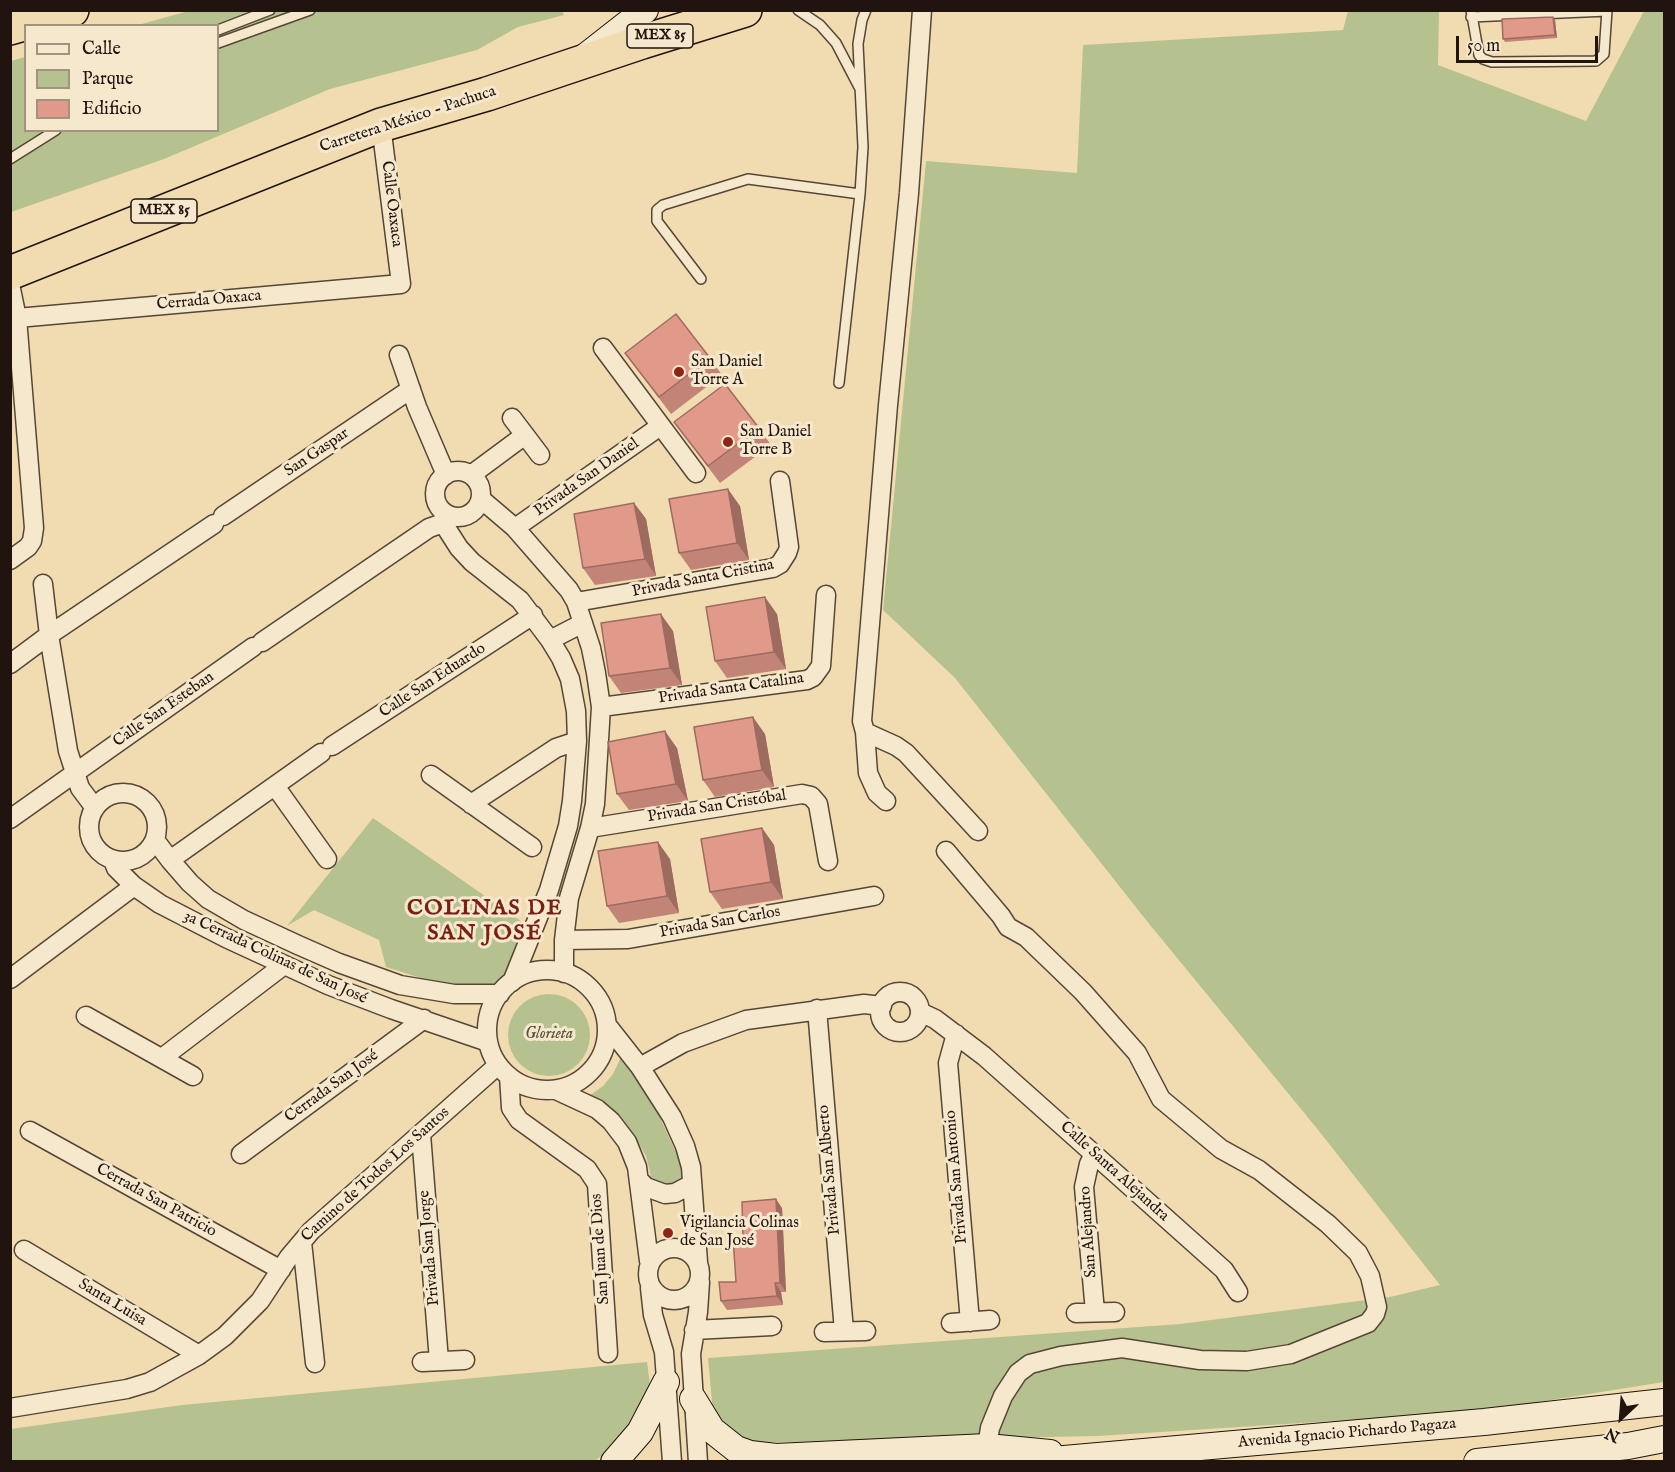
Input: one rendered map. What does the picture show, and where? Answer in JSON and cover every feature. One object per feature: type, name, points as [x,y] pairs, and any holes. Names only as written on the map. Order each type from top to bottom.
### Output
[{"type":"highway","points":[[10,28],[72,10]]},
{"type":"highway","name":"Carretera México - Pachuca","points":[[10,273],[381,125],[487,94],[745,10]]},
{"type":"main road","points":[[576,64],[645,10]]},
{"type":"main road","points":[[614,1461],[640,1432],[666,1382]]},
{"type":"main road","points":[[693,1399],[712,1430],[736,1449],[750,1454],[776,1457],[987,1447],[1086,1457]]},
{"type":"main road","name":"Avenida Ignacio Pichardo Pagaza","points":[[1030,1461],[1484,1422],[1665,1402]]},
{"type":"main road","points":[[1481,1461],[1628,1446],[1665,1439]]},
{"type":"street","points":[[886,801],[877,793],[868,773],[862,721],[888,405],[909,193],[922,10]]},
{"type":"street","name":"Calle Oaxaca","points":[[381,125],[401,284]]},
{"type":"street","points":[[10,284],[17,318],[19,432],[33,536],[28,547],[10,561]]},
{"type":"street","name":"Cerrada Oaxaca","points":[[17,318],[401,284]]},
{"type":"street","points":[[603,348],[659,427],[696,473]]},
{"type":"street","points":[[399,356],[446,475]]},
{"type":"street","name":"San Gaspar","points":[[10,664],[49,635],[411,389]]},
{"type":"street","points":[[512,418],[540,455]]},
{"type":"street","name":"Privada San Daniel","points":[[516,528],[659,427]]},
{"type":"street","points":[[471,475],[525,435]]},
{"type":"street","points":[[444,518],[467,516],[473,512],[481,499],[479,485],[471,475],[459,471],[446,475],[436,486],[436,501],[444,518],[459,548],[472,562],[520,600],[550,639],[570,679],[576,711],[577,741],[568,826],[538,919],[506,988],[491,1011],[488,1026],[489,1042],[504,1071],[523,1085],[540,1090],[556,1090],[574,1084],[589,1074],[600,1060],[606,1043],[607,1025],[603,1008],[594,992],[580,980],[550,970],[523,975],[506,988]]},
{"type":"street","name":"Privada Santa Cristina","points":[[576,602],[773,568],[780,564],[789,547],[780,481]]},
{"type":"street","points":[[481,499],[516,528],[568,590],[576,602],[591,648],[601,707],[595,804],[569,898],[564,940],[564,973]]},
{"type":"street","name":"Calle San Esteban","points":[[10,819],[257,645],[444,518]]},
{"type":"street","points":[[43,584],[62,718],[74,773],[80,788],[95,808]]},
{"type":"street","name":"Privada Santa Catalina","points":[[601,707],[807,680],[813,677],[821,666],[826,595]]},
{"type":"street","name":"Calle San Eduardo","points":[[170,860],[327,750],[533,615]]},
{"type":"street","points":[[550,639],[583,623]]},
{"type":"street","points":[[865,732],[906,753],[978,831]]},
{"type":"street","points":[[471,804],[556,748],[577,741]]},
{"type":"street","points":[[431,775],[532,847]]},
{"type":"street","points":[[275,786],[327,859]]},
{"type":"street","points":[[123,793],[134,795],[151,808],[156,818],[155,840],[138,858],[126,861],[113,860],[98,850],[89,834],[90,816],[102,800],[112,795],[123,793]]},
{"type":"street","name":"Privada San Cristóbal","points":[[590,828],[802,794],[811,796],[818,804],[828,861]]},
{"type":"street","name":"3a Cerrada Colinas de San José","points":[[155,840],[190,883],[223,908],[339,963],[400,985],[430,991],[473,995],[506,988]]},
{"type":"street","points":[[946,851],[1008,927],[1026,937],[1083,992],[1137,1053],[1161,1099],[1221,1149],[1259,1170],[1328,1224],[1352,1246],[1365,1265],[1377,1306],[1373,1319],[1368,1323],[1291,1354],[1247,1360],[1200,1360],[1122,1348],[1061,1356],[1030,1364],[1018,1373],[1003,1396],[990,1428],[987,1447]]},
{"type":"street","name":"3a Cerrada Colinas de San José","points":[[113,860],[116,868],[134,886],[170,909],[284,965],[369,1001],[489,1042]]},
{"type":"street","points":[[556,868],[576,874]]},
{"type":"street","points":[[10,979],[134,886]]},
{"type":"street","name":"Privada San Carlos","points":[[564,940],[628,939],[874,896]]},
{"type":"street","points":[[162,1058],[284,965]]},
{"type":"street","points":[[900,993],[912,996],[920,1012],[916,1024],[911,1029],[897,1032],[891,1030],[882,1019],[882,1006],[889,996],[900,993]]},
{"type":"street","points":[[640,1067],[683,1043],[746,1020],[864,1004],[882,1006]]},
{"type":"street","name":"Privada San Alberto","points":[[817,1009],[844,1331]]},
{"type":"street","name":"Calle Santa Alejandra","points":[[920,1012],[935,1019],[984,1056],[1224,1270],[1238,1292]]},
{"type":"street","points":[[86,1016],[194,1076]]},
{"type":"street","name":"Cerrada San José","points":[[241,1154],[424,1019]]},
{"type":"street","points":[[607,1025],[640,1067],[672,1117],[689,1157],[700,1282],[692,1354],[698,1461]]},
{"type":"street","name":"Privada San Antonio","points":[[956,1034],[948,1063],[970,1322]]},
{"type":"street","name":"Camino de Todos Los Santos","points":[[10,1408],[127,1389],[150,1382],[199,1355],[225,1336],[246,1316],[265,1294],[302,1242],[326,1217],[421,1134],[504,1071]]},
{"type":"street","name":"San Juan de Dios","points":[[504,1071],[511,1108],[519,1120],[587,1169],[597,1184],[608,1353]]},
{"type":"street","points":[[556,1090],[584,1102],[611,1121],[633,1155],[639,1180],[650,1261],[648,1275],[653,1316],[664,1352],[672,1461]]},
{"type":"street","name":"Cerrada San Patricio","points":[[30,1131],[281,1270]]},
{"type":"street","name":"Privada San Jorge","points":[[421,1134],[431,1362],[465,1360]]},
{"type":"street","name":"San Alejandro","points":[[1094,1154],[1089,1164],[1084,1187],[1095,1312]]},
{"type":"street","points":[[639,1180],[646,1187],[665,1194],[675,1193],[692,1184]]},
{"type":"street","points":[[302,1242],[315,1363]]},
{"type":"street","points":[[650,1261],[657,1253],[675,1248],[684,1250],[698,1262]]},
{"type":"street","name":"Santa Luisa","points":[[24,1250],[199,1355]]},
{"type":"street","points":[[650,1288],[657,1296],[677,1301],[687,1298],[700,1282]]},
{"type":"street","points":[[1076,1313],[1114,1312]]},
{"type":"street","points":[[951,1323],[990,1320]]},
{"type":"street","points":[[694,1330],[772,1326]]},
{"type":"street","points":[[824,1332],[866,1331]]},
{"type":"lane","points":[[219,30],[270,10]]},
{"type":"lane","points":[[219,43],[310,10]]},
{"type":"lane","points":[[798,10],[820,25],[836,43],[860,89]]},
{"type":"lane","points":[[839,383],[860,194],[863,147],[858,44],[866,10]]},
{"type":"lane","points":[[1607,11],[1604,54],[1591,62],[1487,61],[1479,55],[1471,14],[1607,11]]},
{"type":"lane","points":[[10,159],[53,132]]},
{"type":"lane","points":[[701,279],[657,221],[657,210],[663,205],[748,179],[860,194]]},
{"type":"green space","points":[[192,10],[562,11],[564,15],[518,27],[477,50],[330,89],[164,159],[11,212],[11,61],[24,57],[24,132],[219,132],[219,24],[142,24]]},
{"type":"green space","points":[[1348,11],[1439,11],[1438,65],[1586,121],[1644,11],[1664,11],[1664,1382],[1476,1412],[1098,1436],[747,1443],[713,1412],[708,1358],[1180,1324],[1390,1297],[1440,1285],[1319,1131],[1146,920],[955,678],[883,610],[926,161],[1077,173],[1083,45],[1343,30]]},
{"type":"green space","points":[[373,818],[528,926],[507,974],[492,988],[443,985],[386,967],[379,940],[314,910],[287,926]]},
{"type":"green space","name":"Glorieta","points":[[549,994],[565,997],[578,1006],[587,1019],[590,1035],[587,1051],[578,1064],[565,1073],[549,1076],[533,1073],[520,1064],[511,1051],[508,1035],[511,1019],[520,1006],[533,997]]},
{"type":"green space","points":[[622,1055],[657,1111],[683,1168],[681,1184],[655,1185],[646,1156],[631,1131],[614,1112],[589,1096],[603,1086],[613,1074]]},
{"type":"green space","points":[[647,1362],[650,1384],[633,1430],[595,1461],[11,1461],[10,1429],[182,1405]]},
{"type":"building","points":[[1553,17],[1555,35],[1503,39],[1502,19]]},
{"type":"building","name":"San Daniel Torre A","points":[[676,314],[710,358],[659,397],[625,353]]},
{"type":"building","name":"San Daniel Torre B","points":[[725,384],[759,428],[708,466],[674,422]]},
{"type":"building","points":[[728,489],[737,543],[679,553],[669,499]]},
{"type":"building","points":[[634,503],[645,559],[583,568],[574,514]]},
{"type":"building","points":[[765,597],[774,652],[715,661],[706,607]]},
{"type":"building","points":[[661,614],[670,668],[609,676],[601,623]]},
{"type":"building","points":[[753,717],[762,770],[703,780],[694,727]]},
{"type":"building","points":[[665,731],[676,784],[617,794],[608,742]]},
{"type":"building","points":[[762,828],[771,882],[710,892],[701,839]]},
{"type":"building","points":[[658,842],[667,896],[607,906],[598,851]]},
{"type":"building","points":[[776,1199],[780,1283],[775,1283],[777,1296],[721,1301],[719,1282],[736,1282],[733,1238],[743,1238],[742,1202]]},
{"type":"place","name":"San Daniel Torre A","points":[[679,372]]},
{"type":"place","name":"San Daniel Torre B","points":[[728,442]]},
{"type":"place","name":"Vigilancia Colinas de San José","points":[[668,1233]]},
{"type":"district","name":"COLINAS DE SAN JOSÉ","points":[[485,922]]}]
